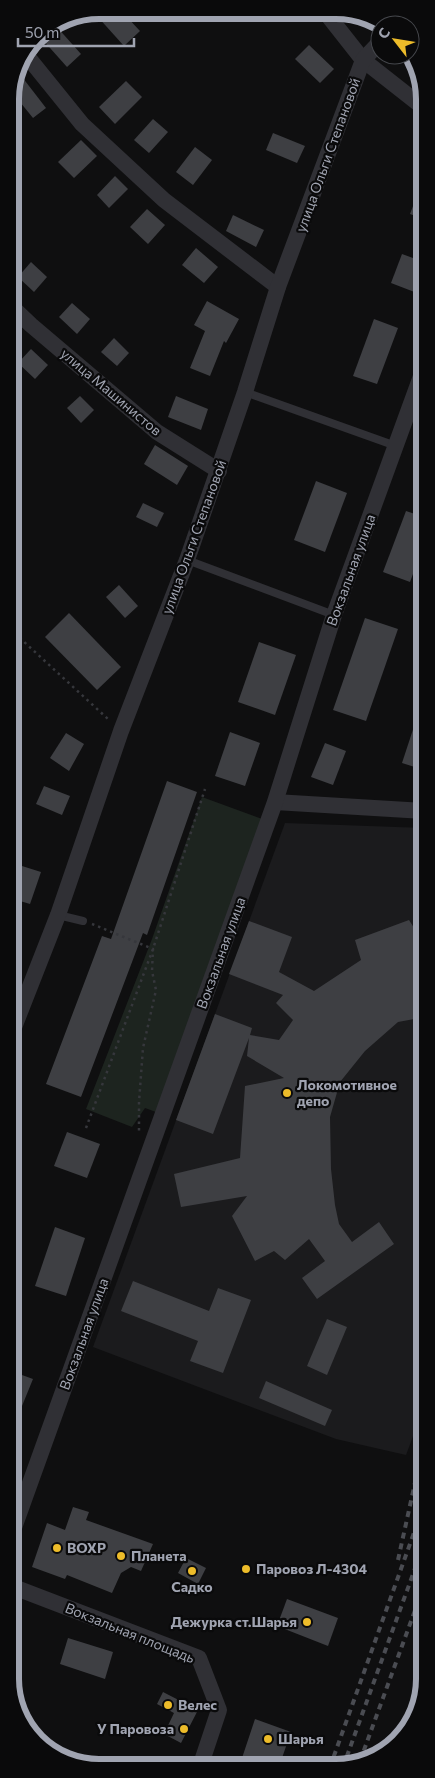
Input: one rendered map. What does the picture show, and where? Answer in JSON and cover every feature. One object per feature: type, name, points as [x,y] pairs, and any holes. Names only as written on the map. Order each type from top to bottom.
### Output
[{"type":"street","points":[[331,19],[363,60],[416,102]]},
{"type":"street","name":"улица Ольги Степановой","points":[[19,1012],[58,915],[121,731],[219,471],[278,287],[363,60],[370,53]]},
{"type":"street","points":[[29,59],[82,124],[157,194],[278,287]]},
{"type":"street","name":"улица Машинистов","points":[[19,314],[157,432],[219,471]]},
{"type":"street","name":"Вокзальная улица","points":[[19,1514],[275,802],[334,615],[416,390]]},
{"type":"street","points":[[275,802],[416,811]]},
{"type":"street","name":"Вокзальная площадь","points":[[19,1589],[199,1658],[219,1710],[203,1759]]},
{"type":"lane","points":[[245,392],[396,446]]},
{"type":"lane","points":[[187,560],[334,615]]},
{"type":"lane","points":[[58,915],[83,921]]},
{"type":"path","points":[[19,637],[121,731]]},
{"type":"path","points":[[86,1128],[153,948],[205,789]]},
{"type":"path","points":[[83,921],[153,948]]},
{"type":"path","points":[[139,1138],[139,1102],[143,1048],[156,990],[152,971],[153,948]]},
{"type":"shaded area","points":[[202,797],[262,819],[156,1112],[145,1108],[132,1127],[86,1109],[152,939]]},
{"type":"shaded area","points":[[285,823],[416,828],[416,1428],[406,1455],[336,1439],[93,1347]]},
{"type":"building","points":[[100,19],[129,19],[140,31],[124,46]]},
{"type":"building","points":[[58,29],[81,54],[67,67],[44,41]]},
{"type":"building","points":[[309,45],[334,69],[320,83],[295,59]]},
{"type":"building","points":[[22,76],[46,108],[33,118],[19,101]]},
{"type":"building","points":[[126,81],[142,97],[115,124],[99,107]]},
{"type":"building","points":[[153,119],[168,132],[149,153],[134,140]]},
{"type":"building","points":[[273,133],[305,146],[297,163],[266,150]]},
{"type":"building","points":[[81,140],[97,156],[74,178],[58,162]]},
{"type":"building","points":[[195,147],[212,160],[193,185],[176,172]]},
{"type":"building","points":[[115,176],[128,189],[109,208],[97,195]]},
{"type":"building","points":[[416,198],[416,216],[410,214]]},
{"type":"building","points":[[147,209],[165,225],[148,244],[130,227]]},
{"type":"building","points":[[233,215],[264,230],[256,247],[226,231]]},
{"type":"building","points":[[196,248],[218,267],[204,283],[182,265]]},
{"type":"building","points":[[402,254],[416,259],[416,293],[391,283]]},
{"type":"building","points":[[31,262],[47,277],[34,292],[19,276]]},
{"type":"building","points":[[207,301],[239,319],[226,343],[224,341],[210,376],[190,368],[205,331],[194,325]]},
{"type":"building","points":[[72,303],[90,319],[77,334],[59,317]]},
{"type":"building","points":[[374,319],[398,328],[377,384],[353,376]]},
{"type":"building","points":[[114,338],[129,353],[117,366],[101,352]]},
{"type":"building","points":[[31,349],[48,365],[35,379],[19,362]]},
{"type":"building","points":[[80,396],[94,410],[81,423],[67,408]]},
{"type":"building","points":[[176,396],[208,409],[201,430],[168,417]]},
{"type":"building","points":[[155,445],[188,466],[177,485],[144,464]]},
{"type":"building","points":[[316,481],[347,493],[325,552],[294,540]]},
{"type":"building","points":[[143,503],[164,513],[157,527],[136,517]]},
{"type":"building","points":[[406,511],[416,514],[416,566],[410,582],[383,572]]},
{"type":"building","points":[[119,585],[138,606],[125,618],[106,597]]},
{"type":"building","points":[[69,613],[121,667],[97,690],[45,637]]},
{"type":"building","points":[[365,618],[398,629],[366,721],[333,710]]},
{"type":"building","points":[[259,642],[296,655],[275,715],[238,702]]},
{"type":"building","points":[[416,720],[416,767],[402,763]]},
{"type":"building","points":[[230,732],[260,743],[245,786],[215,776]]},
{"type":"building","points":[[66,733],[84,744],[69,771],[50,758]]},
{"type":"building","points":[[325,743],[346,751],[333,785],[311,777]]},
{"type":"building","points":[[167,781],[197,792],[147,935],[143,933],[81,1097],[46,1084],[102,936],[111,939]]},
{"type":"building","points":[[44,786],[70,796],[62,815],[36,804]]},
{"type":"building","points":[[22,866],[41,872],[30,904],[19,901],[19,874]]},
{"type":"building","name":"Локомотивное депо","points":[[409,920],[416,931],[416,1019],[398,1022],[365,1051],[340,1082],[330,1117],[331,1169],[339,1224],[352,1242],[379,1222],[394,1244],[317,1299],[302,1278],[325,1261],[309,1239],[285,1260],[274,1251],[255,1261],[232,1216],[247,1196],[181,1207],[174,1174],[240,1158],[245,1086],[284,1078],[247,1056],[249,1038],[213,1134],[176,1120],[215,1014],[252,1028],[250,1035],[279,1040],[293,1020],[276,1003],[283,995],[229,974],[249,921],[292,937],[279,972],[314,991],[361,960],[355,940]]},
{"type":"building","points":[[67,1132],[100,1144],[87,1178],[54,1166]]},
{"type":"building","points":[[55,1227],[85,1238],[66,1296],[35,1286]]},
{"type":"building","points":[[133,1281],[209,1311],[218,1288],[251,1300],[223,1373],[190,1361],[198,1341],[121,1311]]},
{"type":"building","points":[[327,1319],[347,1327],[327,1375],[307,1366]]},
{"type":"building","points":[[19,1374],[33,1379],[19,1413]]},
{"type":"building","points":[[266,1381],[332,1410],[325,1426],[259,1398]]},
{"type":"building","points":[[73,1507],[89,1512],[86,1520],[153,1544],[141,1571],[131,1567],[121,1573],[112,1593],[67,1575],[65,1579],[32,1567],[47,1523],[65,1530]]},
{"type":"building","name":"Садко","points":[[186,1558],[206,1568],[198,1584],[178,1573]]},
{"type":"building","name":"Дежурка ст.Шарья","points":[[287,1599],[338,1618],[328,1646],[277,1626]]},
{"type":"building","points":[[68,1638],[113,1652],[105,1679],[60,1664]]},
{"type":"building","points":[[163,1692],[198,1710],[181,1743],[164,1734],[174,1713],[157,1704]]},
{"type":"building","name":"Шарья","points":[[255,1719],[291,1732],[282,1758],[242,1759]]},
{"type":"railway","points":[[398,1560],[416,1478]]},
{"type":"railway","points":[[333,1759],[416,1527]]},
{"type":"railway","points":[[346,1759],[416,1566]]},
{"type":"railway","points":[[362,1755],[416,1608]]},
{"type":"place","name":"Локомотивное депо","points":[[287,1093]]},
{"type":"place","name":"ВОХР","points":[[57,1548]]},
{"type":"place","name":"Планета","points":[[121,1556]]},
{"type":"place","name":"Паровоз Л-4304","points":[[246,1569]]},
{"type":"place","name":"Садко","points":[[192,1571]]},
{"type":"place","name":"Дежурка ст.Шарья","points":[[307,1622]]},
{"type":"place","name":"Велес","points":[[168,1705]]},
{"type":"place","name":"У Паровоза","points":[[184,1729]]},
{"type":"place","name":"Шарья","points":[[268,1739]]}]
